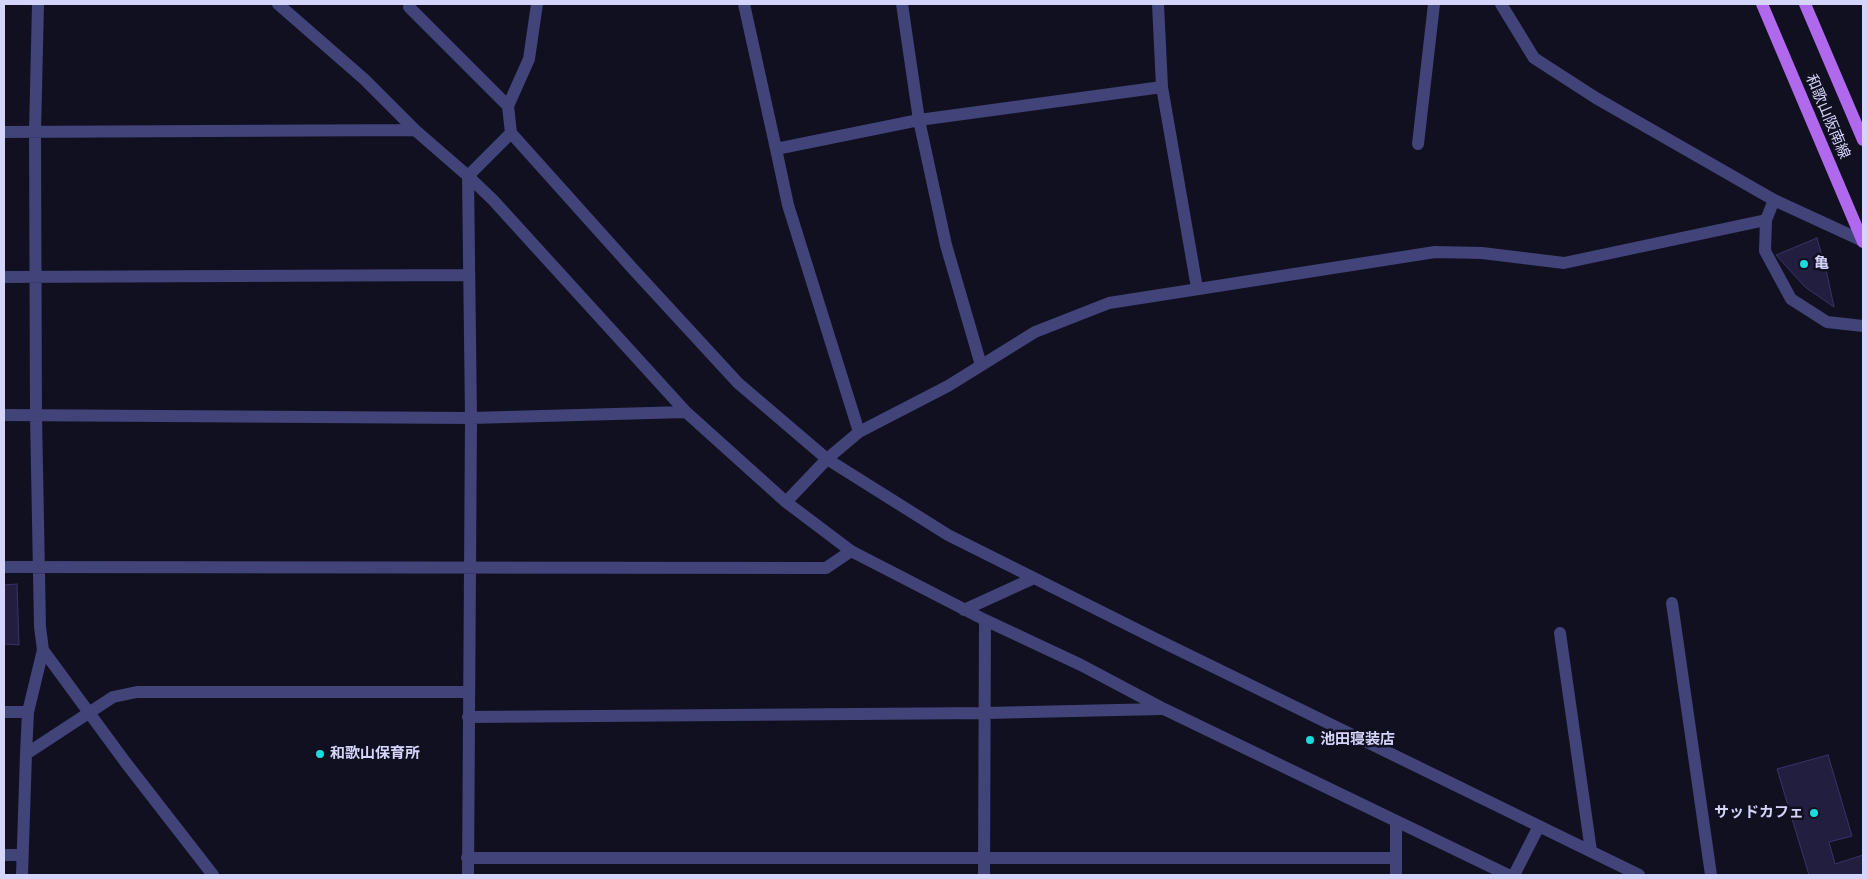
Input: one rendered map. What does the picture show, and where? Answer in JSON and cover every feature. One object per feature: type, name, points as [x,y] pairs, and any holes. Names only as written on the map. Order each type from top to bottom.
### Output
[{"type":"main road","name":"和歌山阪南線","points":[[1762,4],[1863,241]]},
{"type":"main road","name":"和歌山阪南線","points":[[1805,4],[1863,140]]},
{"type":"street","points":[[22,875],[28,712],[43,650],[40,627],[36,416],[35,132],[38,4]]},
{"type":"street","points":[[278,4],[364,79],[415,130],[493,200],[686,412],[786,502],[851,551],[964,610],[1081,665],[1164,709],[1508,875]]},
{"type":"street","points":[[536,4],[529,59],[508,106],[511,133],[633,270],[738,383],[827,459],[948,534],[1639,875]]},
{"type":"street","points":[[744,4],[788,206],[859,432]]},
{"type":"street","points":[[902,4],[919,120],[946,245],[981,365]]},
{"type":"street","points":[[1158,4],[1162,87],[1197,288]]},
{"type":"street","points":[[1418,144],[1434,4]]},
{"type":"street","points":[[1501,4],[1534,58],[1596,98],[1774,200],[1863,241]]},
{"type":"street","points":[[409,7],[508,106]]},
{"type":"street","points":[[776,149],[919,120],[1162,87]]},
{"type":"street","points":[[4,132],[415,130]]},
{"type":"street","points":[[468,875],[471,418],[468,176],[511,133]]},
{"type":"street","points":[[1774,200],[1766,220],[1765,252],[1791,299],[1827,322],[1863,326]]},
{"type":"street","points":[[786,502],[827,459],[859,432],[948,386],[1035,332],[1109,303],[1435,252],[1482,253],[1564,263],[1766,220]]},
{"type":"street","points":[[4,277],[469,275]]},
{"type":"street","points":[[4,415],[471,418],[686,412]]},
{"type":"street","points":[[4,567],[826,568],[851,551]]},
{"type":"street","points":[[964,610],[1034,578]]},
{"type":"street","points":[[1672,603],[1711,875]]},
{"type":"street","points":[[984,875],[985,620]]},
{"type":"street","points":[[1560,633],[1591,851]]},
{"type":"street","points":[[43,650],[126,763],[214,875]]},
{"type":"street","points":[[26,754],[113,697],[137,692],[468,692]]},
{"type":"street","points":[[468,717],[986,713],[1164,709]]},
{"type":"street","points":[[4,712],[28,712]]},
{"type":"street","points":[[1396,820],[1396,875]]},
{"type":"street","points":[[1514,875],[1539,826]]},
{"type":"street","points":[[4,855],[22,855]]},
{"type":"street","points":[[468,858],[1396,858]]},
{"type":"building","name":"亀","points":[[1817,238],[1834,307],[1805,287],[1776,255]]},
{"type":"building","points":[[17,584],[19,645],[4,644],[4,585]]},
{"type":"building","points":[[1828,755],[1852,836],[1829,842],[1835,864],[1863,855],[1863,875],[1809,875],[1777,769]]},
{"type":"place","name":"亀","points":[[1804,264]]},
{"type":"place","name":"池田寝装店","points":[[1310,740]]},
{"type":"place","name":"和歌山保育所","points":[[320,754]]},
{"type":"place","name":"サッドカフェ","points":[[1814,813]]}]
